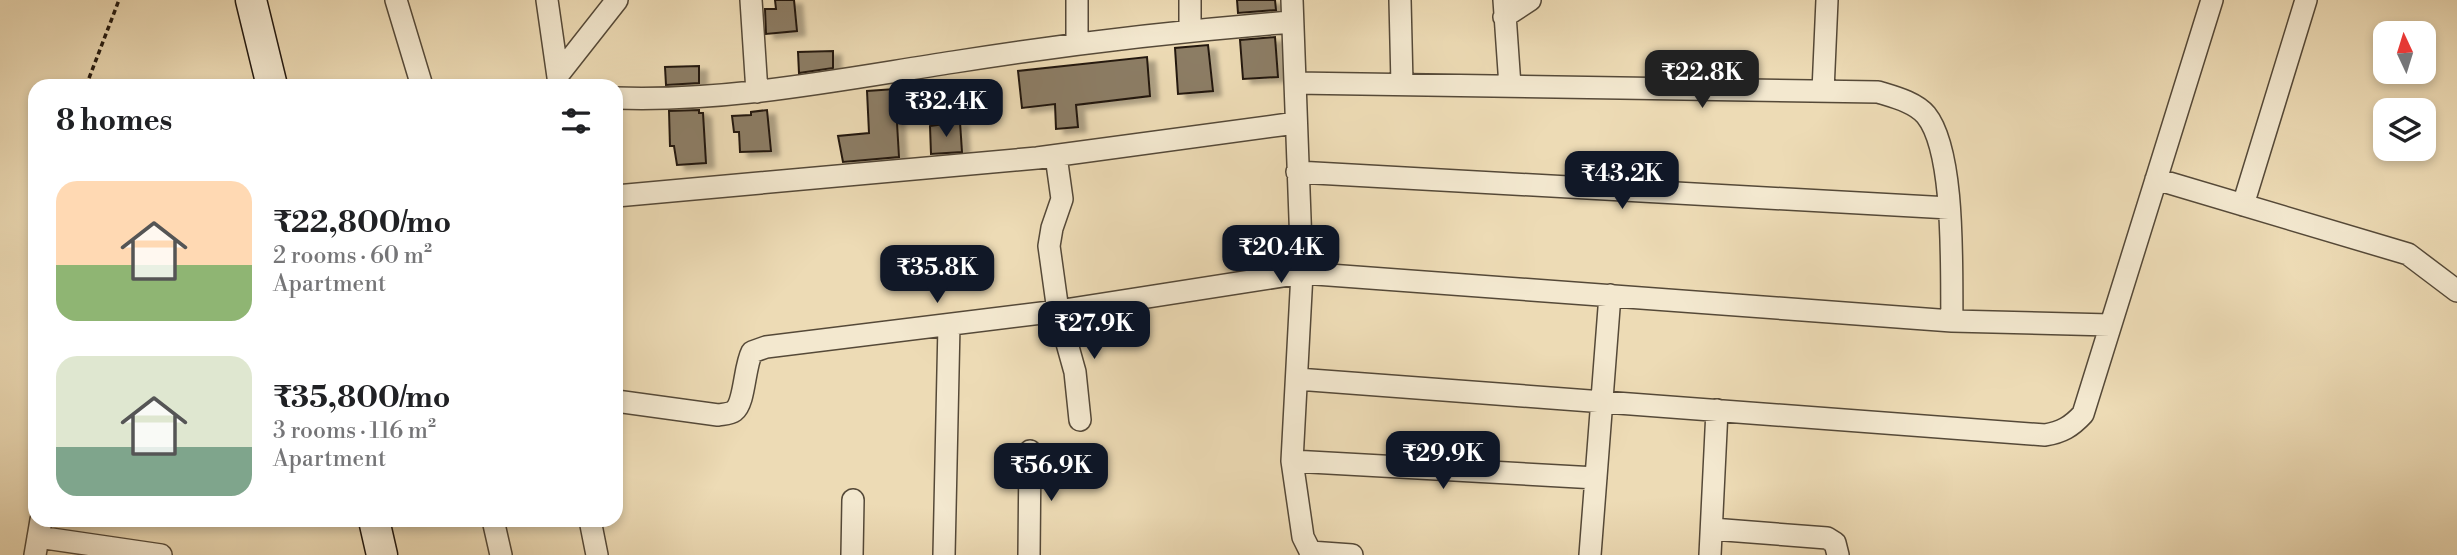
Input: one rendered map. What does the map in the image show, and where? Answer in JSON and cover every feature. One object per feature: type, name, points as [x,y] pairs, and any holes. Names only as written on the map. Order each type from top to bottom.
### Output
[{"type":"street","points":[[251,0],[270,79]]},
{"type":"street","points":[[396,0],[420,79]]},
{"type":"street","points":[[547,0],[559,79]]},
{"type":"street","points":[[560,79],[617,0]]},
{"type":"street","points":[[751,0],[757,92]]},
{"type":"street","points":[[1077,0],[1077,43]]},
{"type":"street","points":[[1190,0],[1190,30]]},
{"type":"street","points":[[1292,0],[1302,273],[1292,461],[1303,537],[1311,553],[1353,555]]},
{"type":"street","points":[[1400,0],[1402,85]]},
{"type":"street","points":[[1510,86],[1504,9],[1530,0]]},
{"type":"street","points":[[1824,92],[1827,0]]},
{"type":"street","points":[[1297,379],[2045,435],[2061,432],[2083,414],[2212,0]]},
{"type":"street","points":[[2243,205],[2306,0]]},
{"type":"street","points":[[623,98],[757,92],[1077,43],[1293,22]]},
{"type":"street","points":[[1295,83],[1878,92],[1902,99],[1926,114],[1940,144],[1949,208],[1952,321]]},
{"type":"street","points":[[623,195],[1056,156],[1296,123]]},
{"type":"street","points":[[1056,156],[1062,199],[1049,246],[1058,311],[1075,372],[1080,420]]},
{"type":"street","points":[[1297,172],[1949,208]]},
{"type":"street","points":[[2156,179],[2409,254],[2457,291]]},
{"type":"street","points":[[623,402],[718,415],[733,412],[740,405],[746,363],[751,352],[766,346],[1058,311],[1302,273],[1952,321],[2110,325]]},
{"type":"street","points":[[1590,555],[1609,296]]},
{"type":"street","points":[[944,555],[949,324]]},
{"type":"street","points":[[1710,555],[1717,410]]},
{"type":"street","points":[[1029,555],[1030,451]]},
{"type":"street","points":[[1292,461],[1597,478]]},
{"type":"street","points":[[852,555],[853,500]]},
{"type":"street","points":[[376,527],[382,555]]},
{"type":"street","points":[[495,527],[501,555]]},
{"type":"street","points":[[591,527],[597,555]]},
{"type":"street","points":[[1712,529],[1826,538],[1835,542],[1838,555]]},
{"type":"street","points":[[38,537],[161,555]]},
{"type":"path","points":[[89,79],[119,0]]},
{"type":"building","points":[[775,0],[794,0],[797,31],[766,34],[765,9],[776,9]]},
{"type":"building","points":[[1237,0],[1275,0],[1276,10],[1238,13]]},
{"type":"building","points":[[1275,37],[1278,77],[1243,79],[1240,40]]},
{"type":"building","points":[[1208,45],[1213,91],[1178,94],[1175,48]]},
{"type":"building","points":[[833,51],[833,68],[799,73],[798,52]]},
{"type":"building","points":[[1147,57],[1150,96],[1076,105],[1078,127],[1056,129],[1055,104],[1022,108],[1018,71]]},
{"type":"building","points":[[699,66],[699,83],[666,85],[665,67]]},
{"type":"building","points":[[895,89],[899,157],[843,162],[838,136],[869,133],[867,91]]},
{"type":"building","points":[[699,110],[699,113],[703,113],[706,163],[677,165],[674,146],[670,146],[669,111]]},
{"type":"building","points":[[767,110],[771,151],[740,152],[739,132],[734,132],[732,116],[751,115],[751,112]]},
{"type":"building","points":[[960,122],[962,152],[931,154],[930,126]]}]
